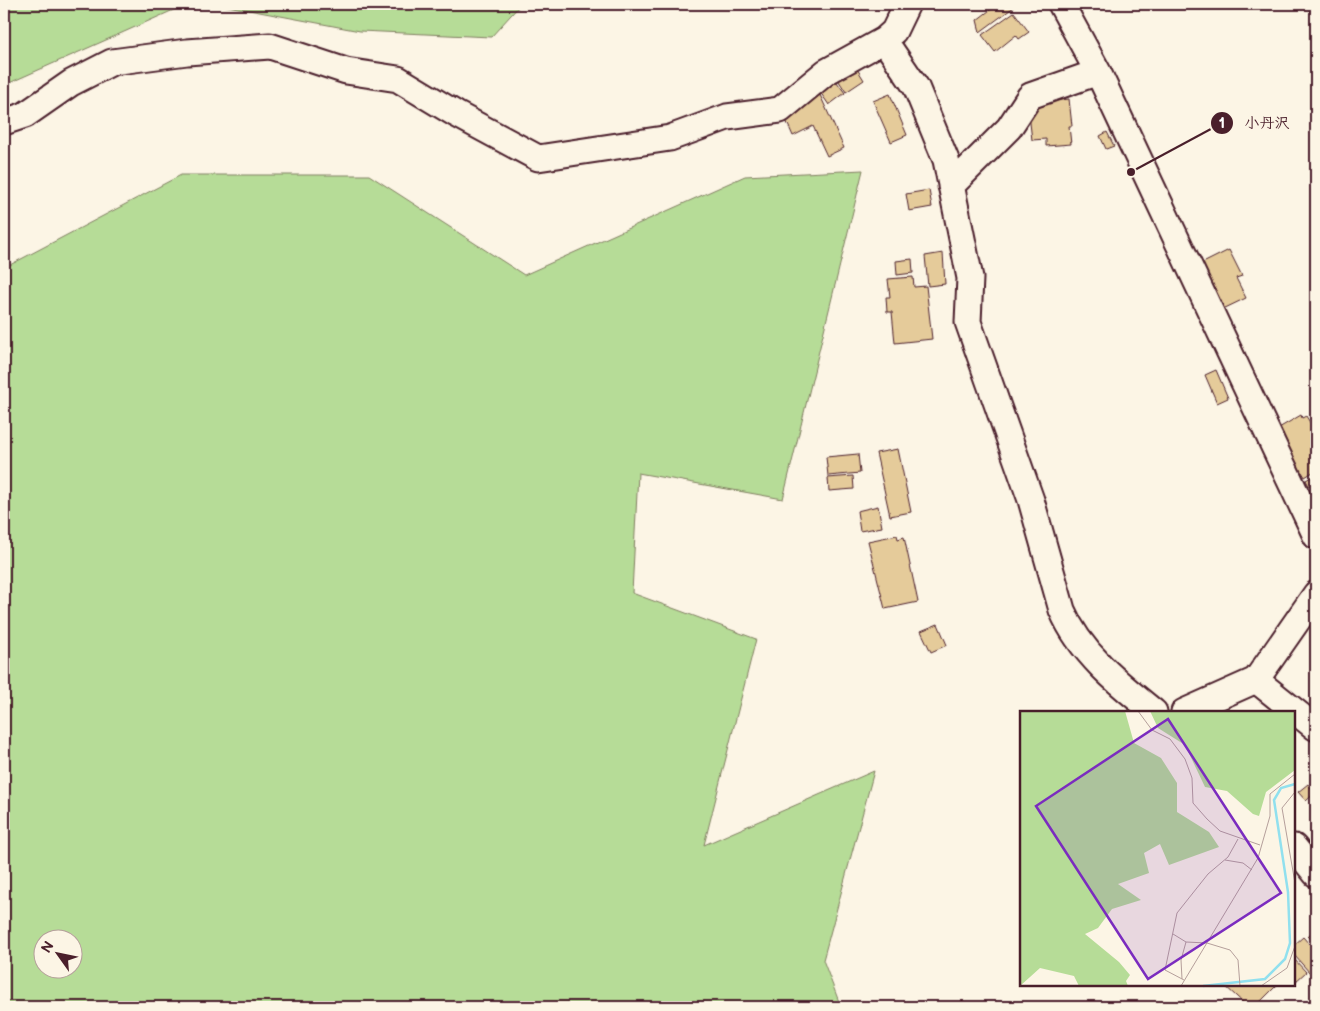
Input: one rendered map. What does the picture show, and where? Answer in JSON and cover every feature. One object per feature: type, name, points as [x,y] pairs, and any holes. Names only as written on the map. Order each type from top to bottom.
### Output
[{"type":"street","points":[[4,122],[25,115],[71,83],[112,62],[187,52],[270,46],[346,71],[398,79],[456,114],[538,158],[670,138],[727,118],[780,110],[826,72],[884,40],[894,31],[907,4]]},
{"type":"street","points":[[1061,4],[1098,72],[1316,536]]},
{"type":"street","points":[[884,40],[916,87],[946,160],[970,278],[968,322],[1031,500],[1068,625],[1098,663],[1120,685],[1153,711]]},
{"type":"street","points":[[951,186],[1009,128],[1030,96],[1098,72]]},
{"type":"street","points":[[1186,711],[1256,680],[1316,594]]},
{"type":"street","points":[[1256,680],[1295,711]]},
{"type":"street","points":[[1295,711],[1316,728]]},
{"type":"street","points":[[1295,848],[1316,874]]},
{"type":"green space","points":[[4,4],[187,4],[4,84]]},
{"type":"green space","points":[[217,4],[521,4],[491,37],[360,31]]},
{"type":"green space","points":[[863,170],[783,499],[638,473],[632,593],[756,639],[704,845],[874,771],[823,960],[841,1007],[4,1007],[4,266],[6,267],[181,175],[369,175],[524,275],[745,176]]},
{"type":"building","points":[[998,4],[1018,4],[980,32],[977,20]]},
{"type":"building","points":[[1014,12],[1029,32],[1019,39],[1016,35],[995,52],[982,35]]},
{"type":"building","points":[[854,64],[864,80],[846,92],[837,78]]},
{"type":"building","points":[[834,78],[845,93],[829,105],[818,89]]},
{"type":"building","points":[[890,94],[907,135],[891,142],[873,101]]},
{"type":"building","points":[[820,95],[844,148],[827,156],[813,126],[793,136],[782,111]]},
{"type":"building","points":[[1069,99],[1072,126],[1069,126],[1071,144],[1046,146],[1046,139],[1032,140],[1028,106],[1034,103]]},
{"type":"building","points":[[1107,132],[1114,146],[1106,149],[1100,136]]},
{"type":"building","points":[[929,190],[932,207],[909,211],[906,194]]},
{"type":"building","points":[[1229,250],[1242,276],[1236,278],[1246,298],[1221,310],[1199,265]]},
{"type":"building","points":[[943,253],[945,284],[928,286],[925,256]]},
{"type":"building","points":[[912,259],[913,273],[897,275],[896,261]]},
{"type":"building","points":[[913,277],[914,287],[926,286],[932,339],[895,343],[892,312],[887,312],[886,297],[890,297],[888,279]]},
{"type":"building","points":[[1216,370],[1228,398],[1217,403],[1205,375]]},
{"type":"building","points":[[1301,415],[1302,418],[1306,416],[1316,432],[1316,470],[1305,477],[1302,472],[1298,474],[1272,432]]},
{"type":"building","points":[[898,449],[911,512],[890,516],[876,453]]},
{"type":"building","points":[[858,454],[860,473],[828,476],[826,457]]},
{"type":"building","points":[[1316,474],[1316,482],[1309,486],[1306,480]]},
{"type":"building","points":[[853,476],[854,489],[829,491],[828,478]]},
{"type":"building","points":[[1316,485],[1316,506],[1308,511],[1299,495]]},
{"type":"building","points":[[878,506],[882,527],[860,531],[857,511]]},
{"type":"building","points":[[897,535],[898,539],[904,537],[918,602],[885,609],[868,541]]},
{"type":"building","points":[[938,624],[947,645],[931,652],[921,631]]},
{"type":"building","points":[[1308,784],[1315,793],[1306,801],[1298,792]]},
{"type":"building","points":[[1316,829],[1316,843],[1309,835]]},
{"type":"building","points":[[1316,928],[1316,944],[1308,936]]},
{"type":"building","points":[[1303,937],[1316,952],[1316,967],[1310,973],[1295,956],[1295,944]]},
{"type":"building","points":[[1295,960],[1306,972],[1295,982]]},
{"type":"building","points":[[1225,986],[1276,986],[1255,1007],[1248,1007]]},
{"type":"place","name":"小丹沢","points":[[1131,172]]}]
